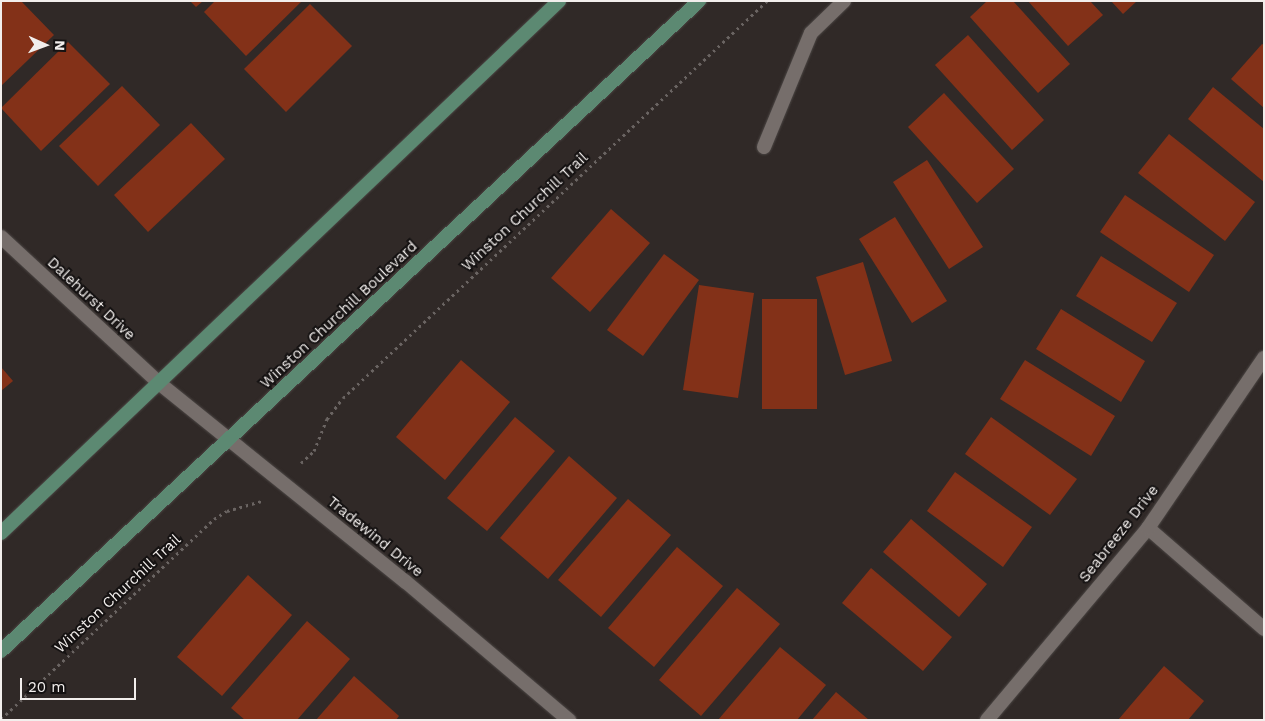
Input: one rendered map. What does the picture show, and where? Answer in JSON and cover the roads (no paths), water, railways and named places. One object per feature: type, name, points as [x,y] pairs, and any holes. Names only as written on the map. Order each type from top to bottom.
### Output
[{"type":"main road","points":[[1,533],[560,1]]},
{"type":"main road","name":"Winston Churchill Boulevard","points":[[1,652],[699,1]]},
{"type":"street","points":[[764,147],[811,33],[844,1]]},
{"type":"street","name":"Dalehurst Drive","points":[[1,237],[159,383]]},
{"type":"street","name":"Seabreeze Drive","points":[[987,720],[1148,528],[1264,358]]},
{"type":"street","name":"Tradewind Drive","points":[[159,383],[229,438],[569,720]]},
{"type":"street","points":[[1148,528],[1264,629]]}]
